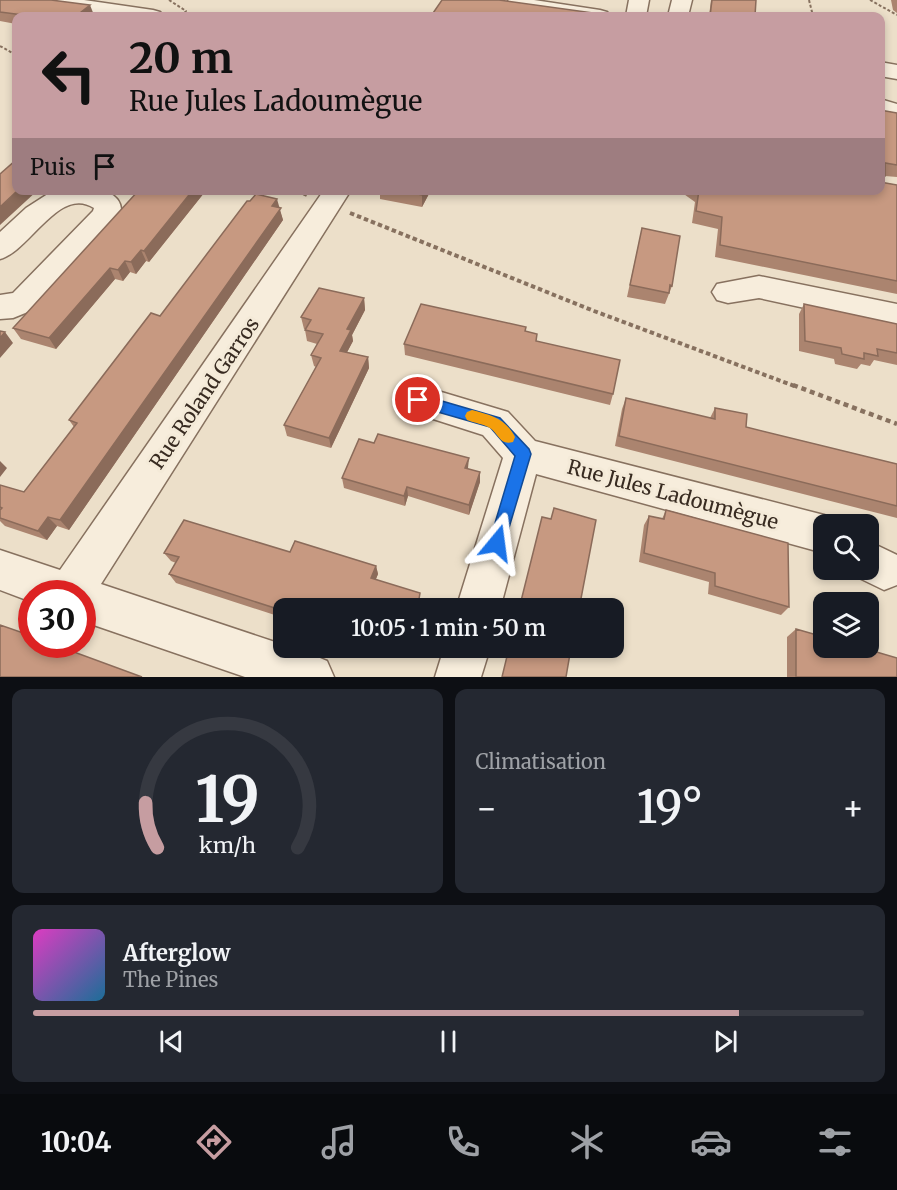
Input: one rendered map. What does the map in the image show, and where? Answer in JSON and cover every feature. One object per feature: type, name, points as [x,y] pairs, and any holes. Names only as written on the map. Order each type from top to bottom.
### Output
[{"type":"street","points":[[43,0],[126,12]]},
{"type":"street","points":[[518,0],[532,7],[570,12]]},
{"type":"street","points":[[0,249],[49,204],[66,195]]},
{"type":"street","points":[[0,307],[13,306],[24,301],[38,289],[107,214],[108,204],[96,195]]},
{"type":"street","name":"Rue Roland Garros","points":[[77,580],[334,198]]},
{"type":"street","points":[[728,292],[759,287],[897,316]]},
{"type":"street","points":[[418,400],[495,423],[523,454],[481,598]]},
{"type":"street","name":"Rue Jules Ladoumègue","points":[[523,454],[813,531]]},
{"type":"street","name":"Rue Roland Garros","points":[[0,570],[28,580]]},
{"type":"street","points":[[96,604],[310,677]]},
{"type":"street","points":[[458,677],[464,658]]},
{"type":"path","points":[[169,0],[185,12]]},
{"type":"path","points":[[870,0],[897,15]]},
{"type":"path","points":[[334,198],[594,311],[897,424]]},
{"type":"building","points":[[0,0],[51,0],[90,5],[81,12],[0,12]]},
{"type":"building","points":[[442,0],[499,0],[586,12],[434,12]]},
{"type":"building","points":[[712,0],[756,0],[755,12],[710,12]]},
{"type":"building","points":[[885,111],[897,113],[897,165],[885,163]]},
{"type":"building","points":[[12,164],[13,195],[0,207],[0,174]]},
{"type":"building","points":[[885,183],[897,185],[897,281],[720,245],[722,217],[696,211],[698,195],[885,195]]},
{"type":"building","points":[[134,195],[189,195],[144,251],[141,250],[131,262],[125,261],[118,270],[110,268],[49,338],[13,328]]},
{"type":"building","points":[[255,195],[260,195],[277,199],[272,206],[281,208],[60,520],[48,517],[38,531],[0,518],[2,508],[0,507],[0,485],[24,492],[77,423],[69,420],[151,313],[160,316],[247,201]]},
{"type":"building","points":[[642,228],[680,236],[669,293],[630,285]]},
{"type":"building","points":[[319,288],[364,298],[347,329],[351,330],[340,351],[368,357],[329,438],[284,425],[321,358],[311,355],[323,334],[305,330],[311,320],[301,317]]},
{"type":"building","points":[[421,304],[526,327],[525,331],[537,334],[536,341],[620,360],[613,394],[404,344]]},
{"type":"building","points":[[804,304],[897,324],[897,353],[877,349],[878,356],[864,353],[864,359],[842,354],[841,348],[805,341]]},
{"type":"building","points":[[626,398],[715,419],[715,408],[747,414],[746,427],[897,464],[897,506],[619,436]]},
{"type":"building","points":[[378,434],[469,458],[465,468],[480,472],[469,505],[407,487],[404,496],[342,478],[359,439],[374,443]]},
{"type":"building","points":[[554,508],[596,520],[581,598],[522,598],[542,517],[551,519]]},
{"type":"building","points":[[666,510],[788,543],[789,607],[715,586],[715,573],[644,553],[649,516],[664,519]]},
{"type":"building","points":[[184,520],[290,552],[295,541],[376,566],[371,578],[420,593],[419,598],[273,598],[273,607],[169,574],[179,557],[164,553]]},
{"type":"building","points":[[0,625],[18,631],[18,658],[90,658],[142,677],[0,677]]},
{"type":"building","points":[[796,629],[813,634],[813,658],[879,658],[879,653],[897,658],[897,677],[796,677]]},
{"type":"building","points":[[507,658],[569,658],[566,677],[502,677]]},
{"type":"slow traffic","points":[[472,416],[495,423],[508,437]]},
{"type":"route","points":[[418,400],[495,423],[523,454],[497,543]]}]
